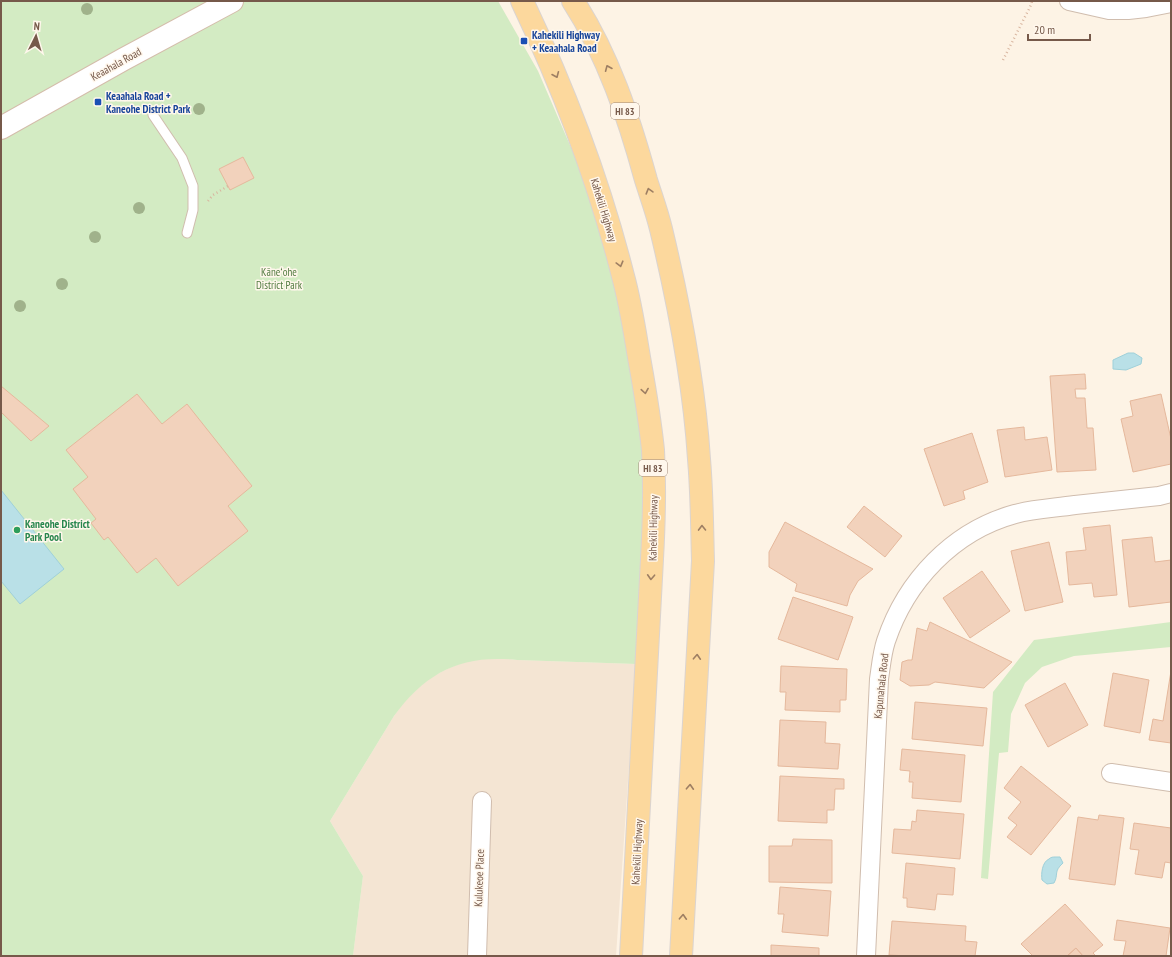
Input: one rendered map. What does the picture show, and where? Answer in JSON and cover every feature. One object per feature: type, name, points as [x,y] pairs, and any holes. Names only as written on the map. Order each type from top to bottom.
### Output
[{"type":"main road","name":"Kahekili Highway","points":[[522,1],[544,46],[567,101],[609,223],[624,278],[636,336],[653,449],[654,507],[652,559],[631,956]]},
{"type":"main road","name":"HI 83","points":[[574,1],[601,50],[618,92],[636,144],[661,228],[687,356],[695,415],[702,513],[702,562],[681,956]]},
{"type":"street","name":"Keaahala Road","points":[[1,128],[124,59],[232,1]]},
{"type":"street","points":[[1069,1],[1109,10],[1146,8],[1171,3]]},
{"type":"street","name":"Kapunahala Road","points":[[866,956],[879,679],[886,640],[894,619],[905,599],[918,580],[933,563],[959,542],[992,523],[1014,515],[1038,510],[1159,496],[1171,493]]},
{"type":"street","points":[[1111,773],[1171,782]]},
{"type":"street","name":"Kulukeoe Place","points":[[477,956],[482,801]]},
{"type":"lane","points":[[153,115],[182,158],[193,186],[193,210],[187,233]]},
{"type":"path","points":[[1003,60],[1032,1]]},
{"type":"path","points":[[193,210],[203,207],[213,195],[228,186]]},
{"type":"shaded area","points":[[499,658],[517,660],[636,664],[616,956],[353,956],[363,876],[330,821],[394,716],[404,702],[417,689],[431,677],[464,662]]},
{"type":"green space","name":"Kāneʻohe District Park","points":[[1,1],[498,1],[538,71],[598,210],[623,304],[646,467],[636,664],[497,659],[479,660],[462,663],[432,677],[406,701],[394,716],[330,821],[363,876],[353,956],[1,956]]},
{"type":"green space","points":[[1171,622],[1171,647],[1074,656],[1042,667],[1025,683],[1011,714],[1008,752],[999,753],[988,879],[981,878],[993,692],[1034,640]]},
{"type":"water","points":[[1128,353],[1134,353],[1142,358],[1141,364],[1126,370],[1113,369],[1113,360]]},
{"type":"water","name":"Kaneohe District Park Pool","points":[[1,490],[64,569],[20,604],[1,581]]},
{"type":"water","points":[[1051,857],[1060,857],[1063,863],[1057,871],[1054,883],[1047,884],[1042,880],[1042,868]]},
{"type":"building","points":[[243,157],[254,178],[230,190],[219,169]]},
{"type":"building","points":[[1085,374],[1086,389],[1075,389],[1076,398],[1085,398],[1087,428],[1093,428],[1096,470],[1057,472],[1050,376]]},
{"type":"building","points":[[1,386],[49,426],[31,441],[1,412]]},
{"type":"building","points":[[137,394],[162,424],[187,404],[252,486],[228,506],[248,531],[178,586],[156,558],[137,573],[108,537],[104,540],[91,523],[96,519],[73,489],[88,477],[66,450]]},
{"type":"building","points":[[1161,394],[1171,439],[1171,464],[1133,472],[1121,419],[1133,416],[1130,401]]},
{"type":"building","points":[[1024,427],[1025,440],[1047,437],[1052,470],[1005,477],[997,430]]},
{"type":"building","points":[[972,433],[988,482],[963,491],[965,499],[944,506],[924,449]]},
{"type":"building","points":[[864,506],[902,536],[885,557],[847,527]]},
{"type":"building","points":[[785,522],[873,569],[858,581],[850,595],[847,606],[795,591],[797,584],[769,567],[769,552]]},
{"type":"building","points":[[1110,525],[1117,595],[1094,597],[1092,583],[1069,585],[1066,552],[1086,550],[1083,528]]},
{"type":"building","points":[[1152,537],[1155,562],[1171,560],[1171,602],[1129,607],[1122,540]]},
{"type":"building","points":[[1049,542],[1063,602],[1025,611],[1011,551]]},
{"type":"building","points":[[982,571],[1010,611],[970,638],[943,598]]},
{"type":"building","points":[[793,597],[853,617],[838,660],[778,639]]},
{"type":"building","points":[[930,622],[1012,662],[984,688],[935,682],[929,685],[910,686],[900,680],[902,662],[912,660],[917,628],[927,631]]},
{"type":"building","points":[[781,666],[847,669],[846,700],[840,700],[840,712],[785,710],[786,692],[780,692]]},
{"type":"building","points":[[1171,671],[1171,743],[1149,740],[1153,719],[1163,721]]},
{"type":"building","points":[[1113,673],[1149,680],[1140,733],[1104,726]]},
{"type":"building","points":[[1065,683],[1088,725],[1048,747],[1025,705]]},
{"type":"building","points":[[915,702],[987,708],[983,746],[912,739]]},
{"type":"building","points":[[780,720],[826,722],[825,743],[840,744],[838,769],[778,766]]},
{"type":"building","points":[[902,749],[965,755],[961,802],[912,798],[913,782],[909,782],[910,771],[900,770]]},
{"type":"building","points":[[1021,766],[1071,806],[1031,855],[1007,837],[1017,825],[1008,818],[1021,802],[1004,788]]},
{"type":"building","points":[[780,776],[844,779],[844,789],[835,789],[834,810],[827,810],[827,823],[778,821]]},
{"type":"building","points":[[917,810],[964,814],[960,859],[892,853],[894,829],[911,830],[912,821],[916,822]]},
{"type":"building","points":[[1099,815],[1124,818],[1115,885],[1069,879],[1078,817],[1098,820]]},
{"type":"building","points":[[1134,823],[1171,828],[1171,863],[1165,862],[1162,878],[1135,874],[1139,850],[1130,849]]},
{"type":"building","points":[[793,839],[832,840],[832,883],[769,882],[769,846],[792,846]]},
{"type":"building","points":[[906,863],[955,868],[953,895],[937,894],[935,910],[907,907],[907,898],[903,898]]},
{"type":"building","points":[[780,887],[831,891],[828,936],[782,932],[784,914],[778,914]]},
{"type":"building","points":[[1065,904],[1103,945],[1093,953],[1096,956],[1083,956],[1076,948],[1067,956],[1033,956],[1021,944]]},
{"type":"building","points":[[1117,920],[1170,928],[1166,956],[1123,956],[1126,941],[1114,940]]},
{"type":"building","points":[[892,921],[966,926],[965,941],[977,942],[975,956],[889,955]]},
{"type":"building","points":[[771,945],[819,948],[819,956],[771,956]]},
{"type":"building","points":[[1076,948],[1083,956],[1067,956]]},
{"type":"place","name":"Kahekili Highway + Keaahala Road","points":[[524,41]]},
{"type":"place","name":"Keaahala Road + Kaneohe District Park","points":[[98,102]]},
{"type":"place","name":"Kaneohe District Park Pool","points":[[17,530]]}]
